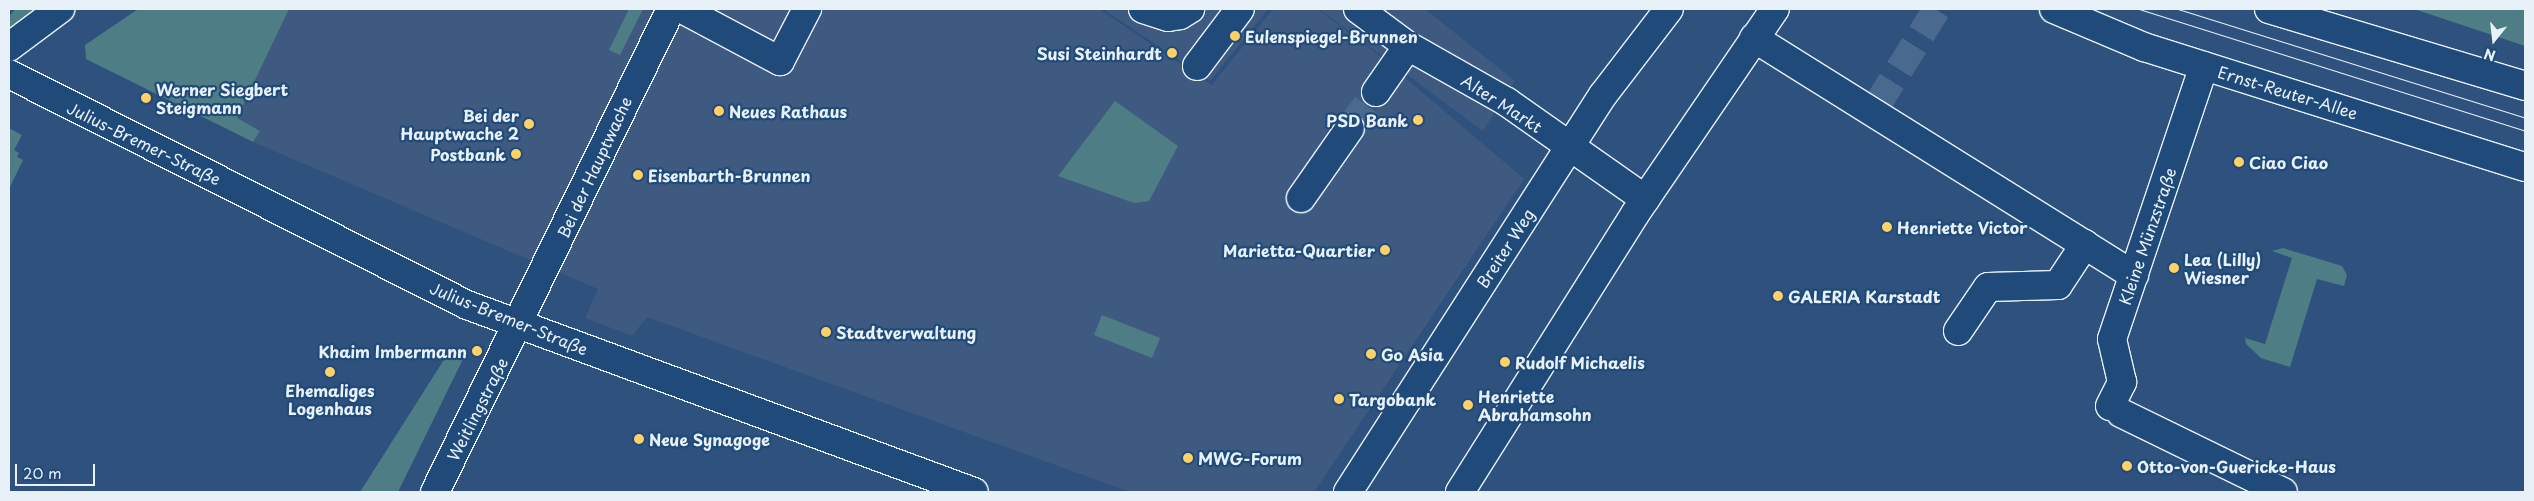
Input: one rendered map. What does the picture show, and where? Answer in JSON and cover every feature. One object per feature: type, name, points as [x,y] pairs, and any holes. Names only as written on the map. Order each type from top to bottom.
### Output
[{"type":"street","points":[[9,47],[60,9]]},
{"type":"street","name":"Bei der Hauptwache","points":[[518,326],[671,9]]},
{"type":"street","points":[[682,9],[780,62],[807,9]]},
{"type":"street","points":[[1143,9],[1168,17],[1180,15],[1190,9]]},
{"type":"street","points":[[1197,66],[1240,9]]},
{"type":"street","name":"Alter Markt","points":[[1358,9],[1408,46],[1506,102],[1645,199]]},
{"type":"street","name":"Breiter Weg","points":[[1348,492],[1603,95],[1669,9]]},
{"type":"street","points":[[1460,492],[1645,199],[1774,9]]},
{"type":"street","name":"Ernst-Reuter-Allee","points":[[2054,9],[2124,39],[2204,66],[2525,167]]},
{"type":"street","points":[[2269,9],[2525,86]]},
{"type":"street","points":[[1754,38],[1874,108],[2134,275]]},
{"type":"street","points":[[1376,92],[1408,46]]},
{"type":"street","name":"Kleine Münzstraße","points":[[2204,66],[2112,339],[2122,382],[2116,409],[2283,492]]},
{"type":"street","name":"Julius-Bremer-Straße","points":[[9,74],[468,305],[518,326],[974,492]]},
{"type":"street","points":[[1301,198],[1350,128]]},
{"type":"street","points":[[1958,331],[1988,287],[2058,285],[2085,244]]},
{"type":"street","name":"Weitlingstraße","points":[[435,492],[518,326]]},
{"type":"shaded area","points":[[289,9],[1099,9],[1212,85],[1273,9],[1317,9],[1375,52],[1524,179],[1314,492],[1130,492],[647,317],[632,336],[585,318],[598,289],[253,142],[260,130],[236,119]]},
{"type":"shaded area","points":[[1103,9],[1268,9],[1210,81]]},
{"type":"shaded area","points":[[1319,9],[1425,9],[1515,81],[1483,131]]},
{"type":"green space","points":[[15,9],[37,9],[9,29],[9,17]]},
{"type":"green space","points":[[138,9],[289,9],[237,118],[260,131],[253,142],[86,59],[85,45]]},
{"type":"green space","points":[[629,9],[643,9],[620,55],[609,50]]},
{"type":"green space","points":[[2414,9],[2525,9],[2525,46]]},
{"type":"green space","points":[[1115,101],[1178,146],[1149,201],[1134,203],[1058,176]]},
{"type":"green space","points":[[9,128],[22,135],[14,150],[19,153],[17,157],[23,160],[9,189]]},
{"type":"green space","points":[[2283,248],[2342,266],[2347,275],[2344,286],[2317,279],[2290,367],[2261,358],[2246,344],[2245,338],[2265,344],[2292,258],[2272,251]]},
{"type":"green space","points":[[1102,315],[1160,338],[1152,358],[1094,335]]},
{"type":"green space","points":[[452,347],[465,355],[398,492],[360,492]]},
{"type":"tunnel","points":[[1877,105],[1937,9]]},
{"type":"tunnel","points":[[1350,128],[1376,92]]},
{"type":"tram line","points":[[2139,9],[2525,131]]},
{"type":"tram line","points":[[2178,9],[2525,118]]},
{"type":"place","name":"Eulenspiegel-Brunnen","points":[[1235,36]]},
{"type":"place","name":"Susi Steinhardt","points":[[1172,53]]},
{"type":"place","name":"Werner Siegbert Steigmann","points":[[146,98]]},
{"type":"place","name":"Neues Rathaus","points":[[719,111]]},
{"type":"place","name":"PSD Bank","points":[[1418,120]]},
{"type":"place","name":"Bei der Hauptwache 2","points":[[529,124]]},
{"type":"place","name":"Postbank","points":[[516,154]]},
{"type":"place","name":"Ciao Ciao","points":[[2239,162]]},
{"type":"place","name":"Eisenbarth-Brunnen","points":[[638,175]]},
{"type":"place","name":"Henriette Victor","points":[[1887,227]]},
{"type":"place","name":"Marietta-Quartier","points":[[1385,250]]},
{"type":"place","name":"Lea (Lilly) Wiesner","points":[[2174,268]]},
{"type":"place","name":"GALERIA Karstadt","points":[[1778,296]]},
{"type":"place","name":"Stadtverwaltung","points":[[826,332]]},
{"type":"place","name":"Khaim Imbermann","points":[[477,351]]},
{"type":"place","name":"Go Asia","points":[[1371,354]]},
{"type":"place","name":"Rudolf Michaelis","points":[[1505,362]]},
{"type":"place","name":"Ehemaliges Logenhaus","points":[[330,372]]},
{"type":"place","name":"Targobank","points":[[1339,399]]},
{"type":"place","name":"Henriette Abrahamsohn","points":[[1468,405]]},
{"type":"place","name":"Neue Synagoge","points":[[639,439]]},
{"type":"place","name":"MWG-Forum","points":[[1188,458]]},
{"type":"place","name":"Otto-von-Guericke-Haus","points":[[2127,466]]}]
